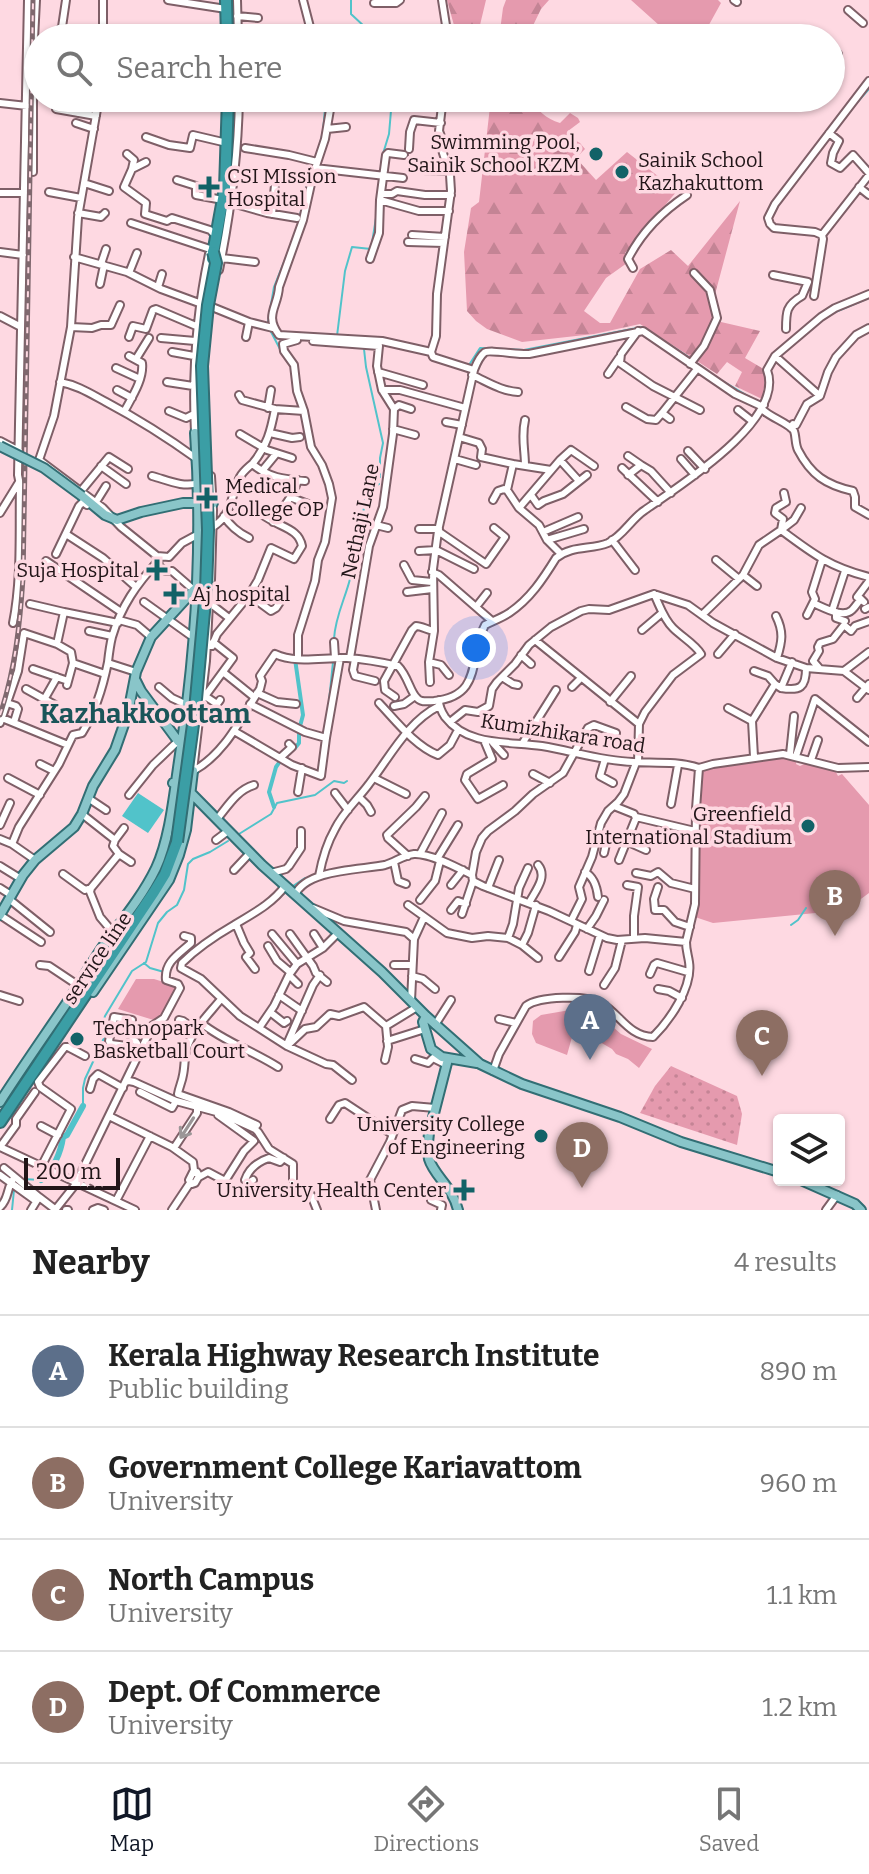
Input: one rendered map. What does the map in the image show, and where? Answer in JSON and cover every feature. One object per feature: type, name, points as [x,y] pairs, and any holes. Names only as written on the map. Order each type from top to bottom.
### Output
[{"type":"highway","points":[[221,4],[229,24]]},
{"type":"highway","points":[[0,1111],[150,889],[172,840],[198,637],[203,546],[197,366],[214,256],[215,230],[227,202],[228,112]]},
{"type":"highway","points":[[0,1125],[154,892],[165,874],[177,842],[195,710],[206,590],[208,547],[201,382],[205,329],[216,263],[214,256]]},
{"type":"main road","points":[[176,767],[186,722],[196,591],[199,502],[195,433]]},
{"type":"main road","points":[[0,446],[44,468],[82,493],[114,520],[160,507],[211,503]]},
{"type":"main road","points":[[0,1099],[154,871],[161,855],[185,704],[196,591],[195,536],[199,502]]},
{"type":"main road","name":"service line","points":[[0,1125],[169,880],[179,855],[186,830],[204,658],[211,503]]},
{"type":"main road","points":[[0,913],[35,860],[74,827],[82,814],[93,786],[115,750],[128,713],[136,676],[151,637],[196,591]]},
{"type":"main road","points":[[136,676],[141,691],[178,741]]},
{"type":"main road","points":[[131,697],[141,691]]},
{"type":"main road","points":[[174,782],[188,791],[289,890],[480,1064],[522,1084],[620,1117],[681,1142],[773,1170]]},
{"type":"main road","points":[[0,1099],[145,881],[157,856],[174,782]]},
{"type":"main road","points":[[426,1016],[423,1022],[431,1049],[436,1054],[448,1062],[480,1064]]},
{"type":"main road","points":[[448,1062],[429,1133],[429,1161],[453,1195],[458,1210]]},
{"type":"main road","points":[[815,1186],[855,1204],[861,1210]]},
{"type":"street","points":[[28,0],[28,24]]},
{"type":"street","points":[[35,24],[36,0]]},
{"type":"street","points":[[62,24],[66,0]]},
{"type":"street","points":[[103,0],[103,24]]},
{"type":"street","points":[[168,0],[221,4]]},
{"type":"street","points":[[236,24],[237,0]]},
{"type":"street","points":[[303,0],[309,24]]},
{"type":"street","points":[[374,3],[396,3],[400,0]]},
{"type":"street","points":[[442,0],[446,24]]},
{"type":"street","points":[[848,10],[863,23]]},
{"type":"street","points":[[237,16],[258,18]]},
{"type":"street","points":[[822,235],[774,228],[768,218],[775,204],[869,81]]},
{"type":"street","points":[[0,103],[24,106]]},
{"type":"street","points":[[13,623],[18,571],[27,112]]},
{"type":"street","points":[[33,112],[33,172]]},
{"type":"street","points":[[72,112],[96,116]]},
{"type":"street","points":[[39,460],[54,416],[71,327],[78,213],[97,112]]},
{"type":"street","points":[[195,433],[193,386],[199,303],[214,256],[237,154],[238,112]]},
{"type":"street","points":[[273,328],[272,308],[279,296],[279,287],[303,220],[330,112]]},
{"type":"street","points":[[442,112],[439,131],[449,171],[451,195],[437,294],[436,336],[431,352],[433,357],[473,373],[501,390],[518,392]]},
{"type":"street","points":[[409,149],[414,120],[441,123]]},
{"type":"street","points":[[76,123],[94,129]]},
{"type":"street","points":[[327,129],[346,127]]},
{"type":"street","points":[[814,296],[812,283],[822,235],[869,174],[853,155],[840,168],[831,163],[839,141],[829,133]]},
{"type":"street","points":[[146,137],[190,148],[193,135],[227,143]]},
{"type":"street","points":[[431,135],[441,136]]},
{"type":"street","points":[[245,148],[289,155],[316,165],[403,178]]},
{"type":"street","points":[[90,151],[101,155]]},
{"type":"street","points":[[370,259],[379,233],[387,153],[404,155]]},
{"type":"street","points":[[127,154],[134,160],[124,187],[146,203],[145,214],[215,230]]},
{"type":"street","points":[[132,169],[146,162]]},
{"type":"street","points":[[423,170],[449,171]]},
{"type":"street","points":[[177,180],[196,186],[196,195],[297,218]]},
{"type":"street","points":[[84,183],[109,191]]},
{"type":"street","points":[[272,214],[275,185]]},
{"type":"street","points":[[859,187],[869,195]]},
{"type":"street","points":[[381,197],[397,191],[451,195]]},
{"type":"street","points":[[49,192],[81,198]]},
{"type":"street","points":[[0,193],[24,193]]},
{"type":"street","points":[[633,268],[628,259],[635,245],[687,195]]},
{"type":"street","points":[[381,197],[419,211],[449,211]]},
{"type":"street","points":[[78,213],[101,217],[105,213]]},
{"type":"street","points":[[131,223],[214,256],[255,262]]},
{"type":"street","points":[[412,235],[445,240]]},
{"type":"street","points":[[408,242],[445,240]]},
{"type":"street","points":[[100,284],[106,249]]},
{"type":"street","points":[[0,252],[23,255]]},
{"type":"street","points":[[129,273],[137,253]]},
{"type":"street","points":[[192,771],[210,644],[208,602],[213,527],[206,387],[214,256]]},
{"type":"street","points":[[74,257],[129,273],[199,303]]},
{"type":"street","points":[[690,364],[704,346],[717,318],[710,290],[694,273]]},
{"type":"street","points":[[158,287],[162,274]]},
{"type":"street","points":[[773,275],[812,283]]},
{"type":"street","points":[[786,329],[786,316],[792,302],[802,296],[812,283]]},
{"type":"street","points":[[319,876],[336,825],[406,732],[439,703],[467,686],[483,629],[532,593],[561,554],[612,540],[637,516],[705,469],[730,446],[763,407],[770,384],[767,370],[775,356],[828,312],[869,294]]},
{"type":"street","points":[[71,327],[111,325],[120,305]]},
{"type":"street","points":[[212,307],[273,328],[281,336],[382,341],[431,352]]},
{"type":"street","points":[[129,337],[133,326],[146,329],[156,309],[196,326]]},
{"type":"street","points":[[0,316],[21,327]]},
{"type":"street","points":[[246,337],[249,322]]},
{"type":"street","points":[[791,426],[796,425],[807,404],[820,396],[828,372],[840,351],[856,335],[869,328]]},
{"type":"street","points":[[608,374],[638,331]]},
{"type":"street","points":[[430,682],[429,662],[434,631],[432,572],[439,530],[473,373],[483,354],[489,350],[529,354],[643,331],[735,394],[763,407],[770,417],[791,426],[796,446],[821,479],[853,491],[855,507],[869,515]]},
{"type":"street","points":[[124,412],[144,364],[132,357],[149,338]]},
{"type":"street","points":[[161,338],[195,341]]},
{"type":"street","points":[[298,659],[298,635],[325,542],[332,498],[322,465],[311,447],[294,365],[283,344],[293,340],[379,346],[378,372],[382,390],[394,409],[399,405],[411,409]]},
{"type":"street","points":[[172,352],[194,356]]},
{"type":"street","points":[[775,356],[820,396]]},
{"type":"street","points":[[619,358],[622,365],[700,410]]},
{"type":"street","points":[[116,368],[140,379]]},
{"type":"street","points":[[626,407],[653,421],[659,418],[697,369]]},
{"type":"street","points":[[378,372],[423,385]]},
{"type":"street","points":[[60,382],[71,384],[124,412],[197,459]]},
{"type":"street","points":[[167,382],[193,386]]},
{"type":"street","points":[[117,390],[132,398]]},
{"type":"street","points":[[213,527],[232,504],[240,475],[264,448],[270,433],[271,390]]},
{"type":"street","points":[[382,390],[400,390],[465,408]]},
{"type":"street","points":[[239,395],[242,400],[271,408],[304,411]]},
{"type":"street","points":[[683,414],[689,404]]},
{"type":"street","name":"Nethaji Lane","points":[[353,658],[366,561],[383,507],[394,409]]},
{"type":"street","points":[[738,410],[752,421]]},
{"type":"street","points":[[169,411],[186,418],[194,414]]},
{"type":"street","points":[[662,413],[670,419]]},
{"type":"street","points":[[525,420],[522,433],[525,466]]},
{"type":"street","points":[[446,422],[462,425]]},
{"type":"street","points":[[393,429],[415,435]]},
{"type":"street","points":[[270,433],[300,437]]},
{"type":"street","points":[[240,434],[276,454],[292,458]]},
{"type":"street","points":[[459,437],[479,443],[481,457],[551,470]]},
{"type":"street","points":[[0,446],[19,455]]},
{"type":"street","points":[[519,508],[571,450],[594,466]]},
{"type":"street","points":[[688,451],[705,469]]},
{"type":"street","points":[[262,471],[276,454]]},
{"type":"street","points":[[31,456],[96,502],[158,559],[159,566],[165,571],[172,571],[229,618]]},
{"type":"street","points":[[628,456],[651,471],[671,493]]},
{"type":"street","points":[[82,493],[109,457],[128,469]]},
{"type":"street","points":[[455,459],[476,465]]},
{"type":"street","points":[[681,459],[695,475]]},
{"type":"street","points":[[560,460],[579,481]]},
{"type":"street","points":[[252,464],[266,475],[301,480],[292,498],[284,504],[273,522]]},
{"type":"street","points":[[513,464],[507,490],[519,508],[539,525],[547,540],[561,554]]},
{"type":"street","points":[[628,475],[641,465]]},
{"type":"street","points":[[101,466],[126,484]]},
{"type":"street","points":[[622,468],[658,502]]},
{"type":"street","points":[[531,495],[538,505],[563,494],[587,475]]},
{"type":"street","points":[[152,476],[190,486],[198,483]]},
{"type":"street","points":[[0,512],[3,500],[19,482]]},
{"type":"street","points":[[96,502],[106,486]]},
{"type":"street","points":[[493,500],[498,491],[507,490]]},
{"type":"street","points":[[781,530],[783,519],[775,513],[776,508],[786,502],[784,493]]},
{"type":"street","points":[[292,498],[308,504]]},
{"type":"street","points":[[56,554],[83,502],[107,519],[114,520]]},
{"type":"street","points":[[629,507],[637,516]]},
{"type":"street","points":[[210,644],[249,595],[271,548],[294,559],[302,546],[297,534],[253,508]]},
{"type":"street","points":[[702,615],[741,577],[759,545],[794,520],[801,508]]},
{"type":"street","points":[[224,516],[227,522],[249,538]]},
{"type":"street","points":[[543,532],[578,517]]},
{"type":"street","points":[[376,525],[388,528]]},
{"type":"street","points":[[419,529],[439,530],[486,564],[505,537],[494,528]]},
{"type":"street","points":[[547,540],[584,529]]},
{"type":"street","points":[[781,530],[822,560],[869,579],[857,597]]},
{"type":"street","points":[[66,534],[103,558],[136,587]]},
{"type":"street","points":[[12,844],[73,735],[83,731],[95,712],[112,636],[136,587],[158,559],[169,557],[182,543],[195,536]]},
{"type":"street","points":[[612,540],[635,570]]},
{"type":"street","points":[[419,551],[436,550],[474,569]]},
{"type":"street","points":[[716,560],[757,586]]},
{"type":"street","points":[[807,615],[815,597],[812,592],[822,560]]},
{"type":"street","points":[[46,561],[119,618]]},
{"type":"street","points":[[404,565],[412,580],[432,586]]},
{"type":"street","points":[[845,571],[834,611],[836,618],[845,621]]},
{"type":"street","points":[[432,572],[492,621]]},
{"type":"street","points":[[407,592],[432,586]]},
{"type":"street","points":[[476,607],[487,593]]},
{"type":"street","points":[[559,957],[575,932],[574,923],[582,896],[579,887],[594,850],[595,837],[605,815],[624,794],[637,762],[639,724],[650,703],[669,679],[701,654],[674,629],[662,613],[654,594]]},
{"type":"street","points":[[450,722],[465,710],[485,710],[489,706],[492,689],[535,640],[551,627],[576,612],[609,610],[654,594],[688,605],[777,658],[806,668],[844,671],[868,687],[857,698]]},
{"type":"street","points":[[249,595],[271,611],[284,596]]},
{"type":"street","points":[[813,603],[834,611],[850,612],[858,600],[861,599],[866,606]]},
{"type":"street","points":[[630,601],[635,613]]},
{"type":"street","points":[[144,602],[190,635]]},
{"type":"street","points":[[30,604],[64,612],[119,618],[137,625],[151,637]]},
{"type":"street","points":[[57,644],[64,612]]},
{"type":"street","points":[[642,630],[662,613]]},
{"type":"street","points":[[776,616],[782,627],[777,658]]},
{"type":"street","points":[[820,669],[813,661],[820,643],[833,639],[844,625],[851,631],[855,626],[869,621]]},
{"type":"street","points":[[395,697],[384,688],[388,672],[413,627],[434,631]]},
{"type":"street","points":[[89,631],[112,636]]},
{"type":"street","points":[[33,669],[67,683],[73,663],[71,652],[26,633],[23,635],[19,668],[1,720],[14,722],[68,745]]},
{"type":"street","points":[[718,654],[735,634]]},
{"type":"street","points":[[535,640],[639,724]]},
{"type":"street","points":[[319,785],[333,707],[338,658],[334,642]]},
{"type":"street","points":[[203,699],[233,658],[210,644]]},
{"type":"street","points":[[844,671],[869,652]]},
{"type":"street","points":[[192,771],[214,755],[234,731],[256,695],[262,681],[260,676],[275,654],[298,659],[353,658],[398,666],[405,673],[415,696],[422,701],[439,703]]},
{"type":"street","points":[[521,655],[531,664]]},
{"type":"street","points":[[353,658],[355,676],[375,681]]},
{"type":"street","points":[[429,662],[441,665],[449,675]]},
{"type":"street","points":[[754,757],[752,721],[792,662]]},
{"type":"street","points":[[73,663],[105,674]]},
{"type":"street","points":[[108,663],[136,676]]},
{"type":"street","points":[[754,671],[768,676],[778,686],[795,689],[805,683],[806,668]]},
{"type":"street","points":[[223,672],[256,695],[296,704]]},
{"type":"street","points":[[388,672],[398,677],[405,673]]},
{"type":"street","points":[[610,702],[631,676]]},
{"type":"street","points":[[45,698],[57,677]]},
{"type":"street","points":[[502,677],[518,685]]},
{"type":"street","points":[[572,687],[581,678]]},
{"type":"street","points":[[159,687],[185,704]]},
{"type":"street","points":[[26,689],[55,705]]},
{"type":"street","points":[[522,744],[556,690]]},
{"type":"street","points":[[394,706],[404,704],[415,696]]},
{"type":"street","points":[[203,699],[217,704],[220,700]]},
{"type":"street","points":[[793,755],[815,699],[869,742]]},
{"type":"street","points":[[7,703],[18,709],[14,722]]},
{"type":"street","points":[[379,703],[406,732],[432,753],[438,755],[450,745],[458,730]]},
{"type":"street","name":"Kumizhikara road","points":[[439,703],[458,730],[488,741],[587,752],[605,759],[688,764],[699,768]]},
{"type":"street","points":[[250,704],[305,732],[326,738]]},
{"type":"street","points":[[728,708],[752,721]]},
{"type":"street","points":[[793,755],[794,716]]},
{"type":"street","points":[[462,914],[482,838],[563,773],[591,726],[616,733]]},
{"type":"street","points":[[234,731],[280,758],[321,776]]},
{"type":"street","points":[[811,760],[818,740]]},
{"type":"street","points":[[129,795],[141,778],[178,741]]},
{"type":"street","points":[[488,741],[504,755]]},
{"type":"street","points":[[488,741],[492,759],[467,774],[465,780],[478,799],[503,785]]},
{"type":"street","points":[[280,758],[292,747],[289,744]]},
{"type":"street","points":[[493,1071],[516,1023],[526,1006],[534,1001],[589,1000],[604,1005],[627,1028],[649,1038],[668,1020],[682,998],[689,964],[686,942],[695,904],[699,768],[754,757],[793,755],[838,768],[869,767]]},
{"type":"street","points":[[605,759],[600,776],[613,783]]},
{"type":"street","points":[[40,764],[54,771]]},
{"type":"street","points":[[671,804],[678,765]]},
{"type":"street","points":[[176,767],[192,771]]},
{"type":"street","points":[[298,792],[302,768]]},
{"type":"street","points":[[533,774],[550,783]]},
{"type":"street","points":[[8,778],[40,795]]},
{"type":"street","points":[[374,778],[406,794]]},
{"type":"street","points":[[214,817],[244,788],[254,785]]},
{"type":"street","points":[[335,793],[348,810]]},
{"type":"street","points":[[408,856],[387,835],[425,796]]},
{"type":"street","points":[[359,797],[371,812]]},
{"type":"street","points":[[88,798],[106,810]]},
{"type":"street","points":[[0,825],[10,803]]},
{"type":"street","points":[[614,806],[636,817],[695,831]]},
{"type":"street","points":[[420,854],[442,813]]},
{"type":"street","points":[[82,814],[115,840]]},
{"type":"street","points":[[619,860],[636,817]]},
{"type":"street","points":[[420,900],[435,881],[439,860],[458,825]]},
{"type":"street","points":[[124,828],[113,846],[131,862]]},
{"type":"street","points":[[216,840],[228,831]]},
{"type":"street","points":[[271,873],[289,866],[301,848],[301,831]]},
{"type":"street","points":[[595,837],[606,844],[604,853]]},
{"type":"street","points":[[0,839],[35,860]]},
{"type":"street","points":[[626,841],[646,850]]},
{"type":"street","points":[[234,870],[250,853]]},
{"type":"street","points":[[63,874],[85,890],[91,888],[119,854]]},
{"type":"street","points":[[352,1080],[333,1065],[287,1046],[240,1016],[196,975],[181,968],[182,963],[206,943],[289,890],[319,876],[420,854],[463,870],[488,888],[607,938],[686,942]]},
{"type":"street","points":[[488,888],[499,860]]},
{"type":"street","points":[[394,862],[398,881],[406,884]]},
{"type":"street","points":[[522,945],[542,879],[542,870],[538,865]]},
{"type":"street","points":[[0,866],[21,879]]},
{"type":"street","points":[[508,938],[519,888],[528,868]]},
{"type":"street","points":[[451,885],[463,870]]},
{"type":"street","points":[[585,872],[601,898],[596,916],[587,929]]},
{"type":"street","points":[[636,873],[651,876],[658,872],[671,883],[695,889]]},
{"type":"street","points":[[627,885],[638,887],[634,938]]},
{"type":"street","points":[[658,887],[654,899],[655,910],[664,910],[675,922],[690,927]]},
{"type":"street","points":[[0,888],[50,932]]},
{"type":"street","points":[[91,888],[91,897],[100,917],[111,930]]},
{"type":"street","points":[[451,910],[458,901],[466,904]]},
{"type":"street","points":[[306,905],[344,921],[406,932],[414,939]]},
{"type":"street","points":[[408,905],[442,930],[459,936],[508,938],[538,958]]},
{"type":"street","points":[[0,913],[41,942]]},
{"type":"street","points":[[386,1026],[414,1004],[411,965],[414,939],[424,917]]},
{"type":"street","points":[[236,924],[250,953],[246,957],[255,969]]},
{"type":"street","points":[[259,1028],[289,973],[338,933]]},
{"type":"street","points":[[272,934],[297,964]]},
{"type":"street","points":[[290,934],[316,973],[327,982]]},
{"type":"street","points":[[314,934],[323,948]]},
{"type":"street","points":[[589,971],[600,935]]},
{"type":"street","points":[[1,1169],[36,1199],[61,1210],[77,1185],[152,1026],[164,1018],[180,988],[178,984],[166,980],[165,976],[170,961],[191,942],[191,938],[184,936]]},
{"type":"street","points":[[604,985],[615,968],[622,940]]},
{"type":"street","points":[[268,946],[298,984]]},
{"type":"street","points":[[650,974],[657,963],[688,972]]},
{"type":"street","points":[[40,965],[49,966],[76,984]]},
{"type":"street","points":[[394,965],[411,965]]},
{"type":"street","points":[[287,1046],[320,975]]},
{"type":"street","points":[[412,976],[423,979],[435,989]]},
{"type":"street","points":[[658,989],[682,998]]},
{"type":"street","points":[[0,995],[19,1001]]},
{"type":"street","points":[[279,995],[302,1011]]},
{"type":"street","points":[[221,999],[198,1027],[186,1050],[183,1075],[177,1091],[257,1125]]},
{"type":"street","points":[[435,1025],[451,1000]]},
{"type":"street","points":[[287,1046],[305,1029],[316,1027],[330,1014],[339,1016],[364,1007],[386,1026],[388,1047],[385,1060]]},
{"type":"street","points":[[270,1012],[284,1023],[287,1021]]},
{"type":"street","points":[[132,1020],[115,1016],[109,1041],[131,1047],[138,1055]]},
{"type":"street","points":[[499,1019],[516,1023]]},
{"type":"street","points":[[179,1020],[278,1067]]},
{"type":"street","points":[[387,1041],[425,1029]]},
{"type":"street","points":[[131,1047],[136,1040],[144,1043]]},
{"type":"street","points":[[47,1171],[58,1135],[71,1108],[40,1087],[38,1082],[64,1047],[68,1046],[85,1056]]},
{"type":"street","points":[[415,1059],[428,1063],[433,1058],[448,1062]]},
{"type":"street","points":[[90,1089],[98,1074],[125,1085]]},
{"type":"street","points":[[125,1085],[129,1081],[134,1082],[257,1131],[269,1149],[293,1164],[292,1184],[311,1195],[317,1210]]},
{"type":"street","points":[[35,1092],[0,1148],[132,1210]]},
{"type":"street","points":[[140,1092],[172,1108],[176,1101]]},
{"type":"street","points":[[330,1119],[339,1105],[345,1103],[392,1134]]},
{"type":"street","points":[[174,1148],[197,1113],[197,1107]]},
{"type":"street","points":[[376,1210],[370,1180],[404,1108],[435,1108]]},
{"type":"street","points":[[174,1210],[191,1184],[189,1179],[208,1172],[225,1181],[247,1147],[252,1145],[254,1140],[215,1112]]},
{"type":"street","points":[[110,1115],[174,1148],[193,1162],[196,1175]]},
{"type":"street","points":[[41,1126],[58,1135]]},
{"type":"street","points":[[116,1205],[150,1136]]},
{"type":"street","points":[[253,1180],[248,1183],[245,1180],[255,1164],[269,1158],[280,1162],[284,1158]]},
{"type":"street","points":[[0,1207],[16,1182]]},
{"type":"street","points":[[826,1210],[837,1195]]},
{"type":"street","points":[[29,1210],[36,1199]]},
{"type":"street","points":[[431,1200],[442,1205],[441,1210]]},
{"type":"street","points":[[93,1210],[104,1210]]},
{"type":"green space","points":[[447,0],[486,0],[480,24],[454,24]]},
{"type":"green space","points":[[506,0],[549,0],[534,24],[501,24]]},
{"type":"green space","points":[[631,0],[718,0],[721,3],[709,24],[658,24]]},
{"type":"green space","points":[[489,112],[540,112],[560,123],[570,113],[580,122],[568,131],[569,137],[585,149],[576,158],[596,180],[627,152],[677,191],[625,253],[627,263],[606,278],[584,311],[600,323],[610,323],[640,269],[671,250],[688,266],[740,201],[714,298],[721,322],[760,331],[745,358],[767,371],[762,399],[735,386],[742,372],[727,362],[717,374],[640,324],[594,334],[522,342],[487,329],[467,311],[464,252],[471,208],[479,202]]},
{"type":"green space","points":[[778,756],[797,759],[796,764],[800,766],[809,762],[835,770],[869,805],[869,893],[846,910],[713,923],[695,917],[701,772],[724,764]]},
{"type":"green space","points":[[136,979],[154,979],[180,987],[160,1022],[118,1009]]},
{"type":"green space","points":[[570,1010],[606,1021],[621,1034],[652,1049],[639,1068],[577,1030],[567,1055],[536,1043],[532,1034],[533,1021],[541,1015]]},
{"type":"green space","points":[[671,1066],[737,1096],[742,1114],[737,1145],[640,1113]]},
{"type":"water","points":[[138,793],[164,810],[148,833],[122,816]]},
{"type":"waterway","points":[[351,0],[351,14],[362,24]]},
{"type":"waterway","points":[[846,115],[869,89]]},
{"type":"waterway","points":[[320,144],[325,112]]},
{"type":"waterway","points":[[381,167],[391,112]]},
{"type":"waterway","points":[[306,188],[313,165]]},
{"type":"waterway","points":[[298,224],[305,194]]},
{"type":"waterway","points":[[337,336],[345,271],[352,247],[371,249],[377,212]]},
{"type":"waterway","points":[[268,322],[274,287],[294,237]]},
{"type":"waterway","points":[[833,313],[869,298]]},
{"type":"waterway","points":[[469,365],[480,348],[524,350],[642,327],[690,358]]},
{"type":"waterway","points":[[269,328],[281,351]]},
{"type":"waterway","points":[[793,345],[803,336]]},
{"type":"waterway","points":[[364,349],[383,443],[380,477]]},
{"type":"waterway","points":[[695,362],[753,399]]},
{"type":"waterway","points":[[768,410],[765,406],[772,386],[770,371]]},
{"type":"waterway","points":[[334,639],[367,492],[379,484]]},
{"type":"waterway","points":[[291,751],[299,743],[303,715],[295,659]]},
{"type":"waterway","points":[[329,701],[333,662]]},
{"type":"waterway","points":[[274,807],[269,792],[281,760]]},
{"type":"waterway","points":[[239,834],[271,814],[277,803],[315,795],[334,781],[347,781]]},
{"type":"waterway","points":[[83,1106],[85,1079],[104,1038],[101,1030],[105,1016],[132,971],[146,962],[158,923],[177,905],[184,890],[188,864],[228,841]]},
{"type":"waterway","points":[[293,886],[305,878]]},
{"type":"waterway","points":[[278,899],[288,890]]},
{"type":"waterway","points":[[813,902],[824,893]]},
{"type":"waterway","points":[[791,925],[806,908]]},
{"type":"waterway","points":[[144,963],[164,972]]},
{"type":"waterway","points":[[41,1180],[53,1166],[63,1137],[83,1106]]},
{"type":"waterway","points":[[23,1179],[41,1180]]},
{"type":"waterway","points":[[12,1210],[14,1190]]},
{"type":"railway","points":[[33,0],[33,24]]},
{"type":"railway","points":[[0,715],[16,647],[23,578],[31,112]]},
{"type":"place","name":"Swimming Pool, Sainik School KZM","points":[[596,154]]},
{"type":"place","name":"Sainik School Kazhakuttom","points":[[622,172]]},
{"type":"place","name":"CSI MIssion Hospital","points":[[209,187]]},
{"type":"place","name":"Medical College OP","points":[[207,498]]},
{"type":"place","name":"Suja Hospital","points":[[157,570]]},
{"type":"place","name":"Aj hospital","points":[[174,594]]},
{"type":"place","name":"Greenfield International Stadium","points":[[808,826]]},
{"type":"place","name":"Government College Kariavattom","points":[[835,936]]},
{"type":"place","name":"Technopark Basketball Court","points":[[77,1039]]},
{"type":"place","name":"Kerala Highway Research Institute","points":[[590,1060]]},
{"type":"place","name":"North Campus","points":[[762,1076]]},
{"type":"place","name":"University College of Engineering","points":[[541,1136]]},
{"type":"place","name":"Dept. Of Commerce","points":[[582,1188]]},
{"type":"place","name":"University Health Center","points":[[464,1190]]},
{"type":"district","name":"Kazhakkoottam","points":[[145,713]]}]
